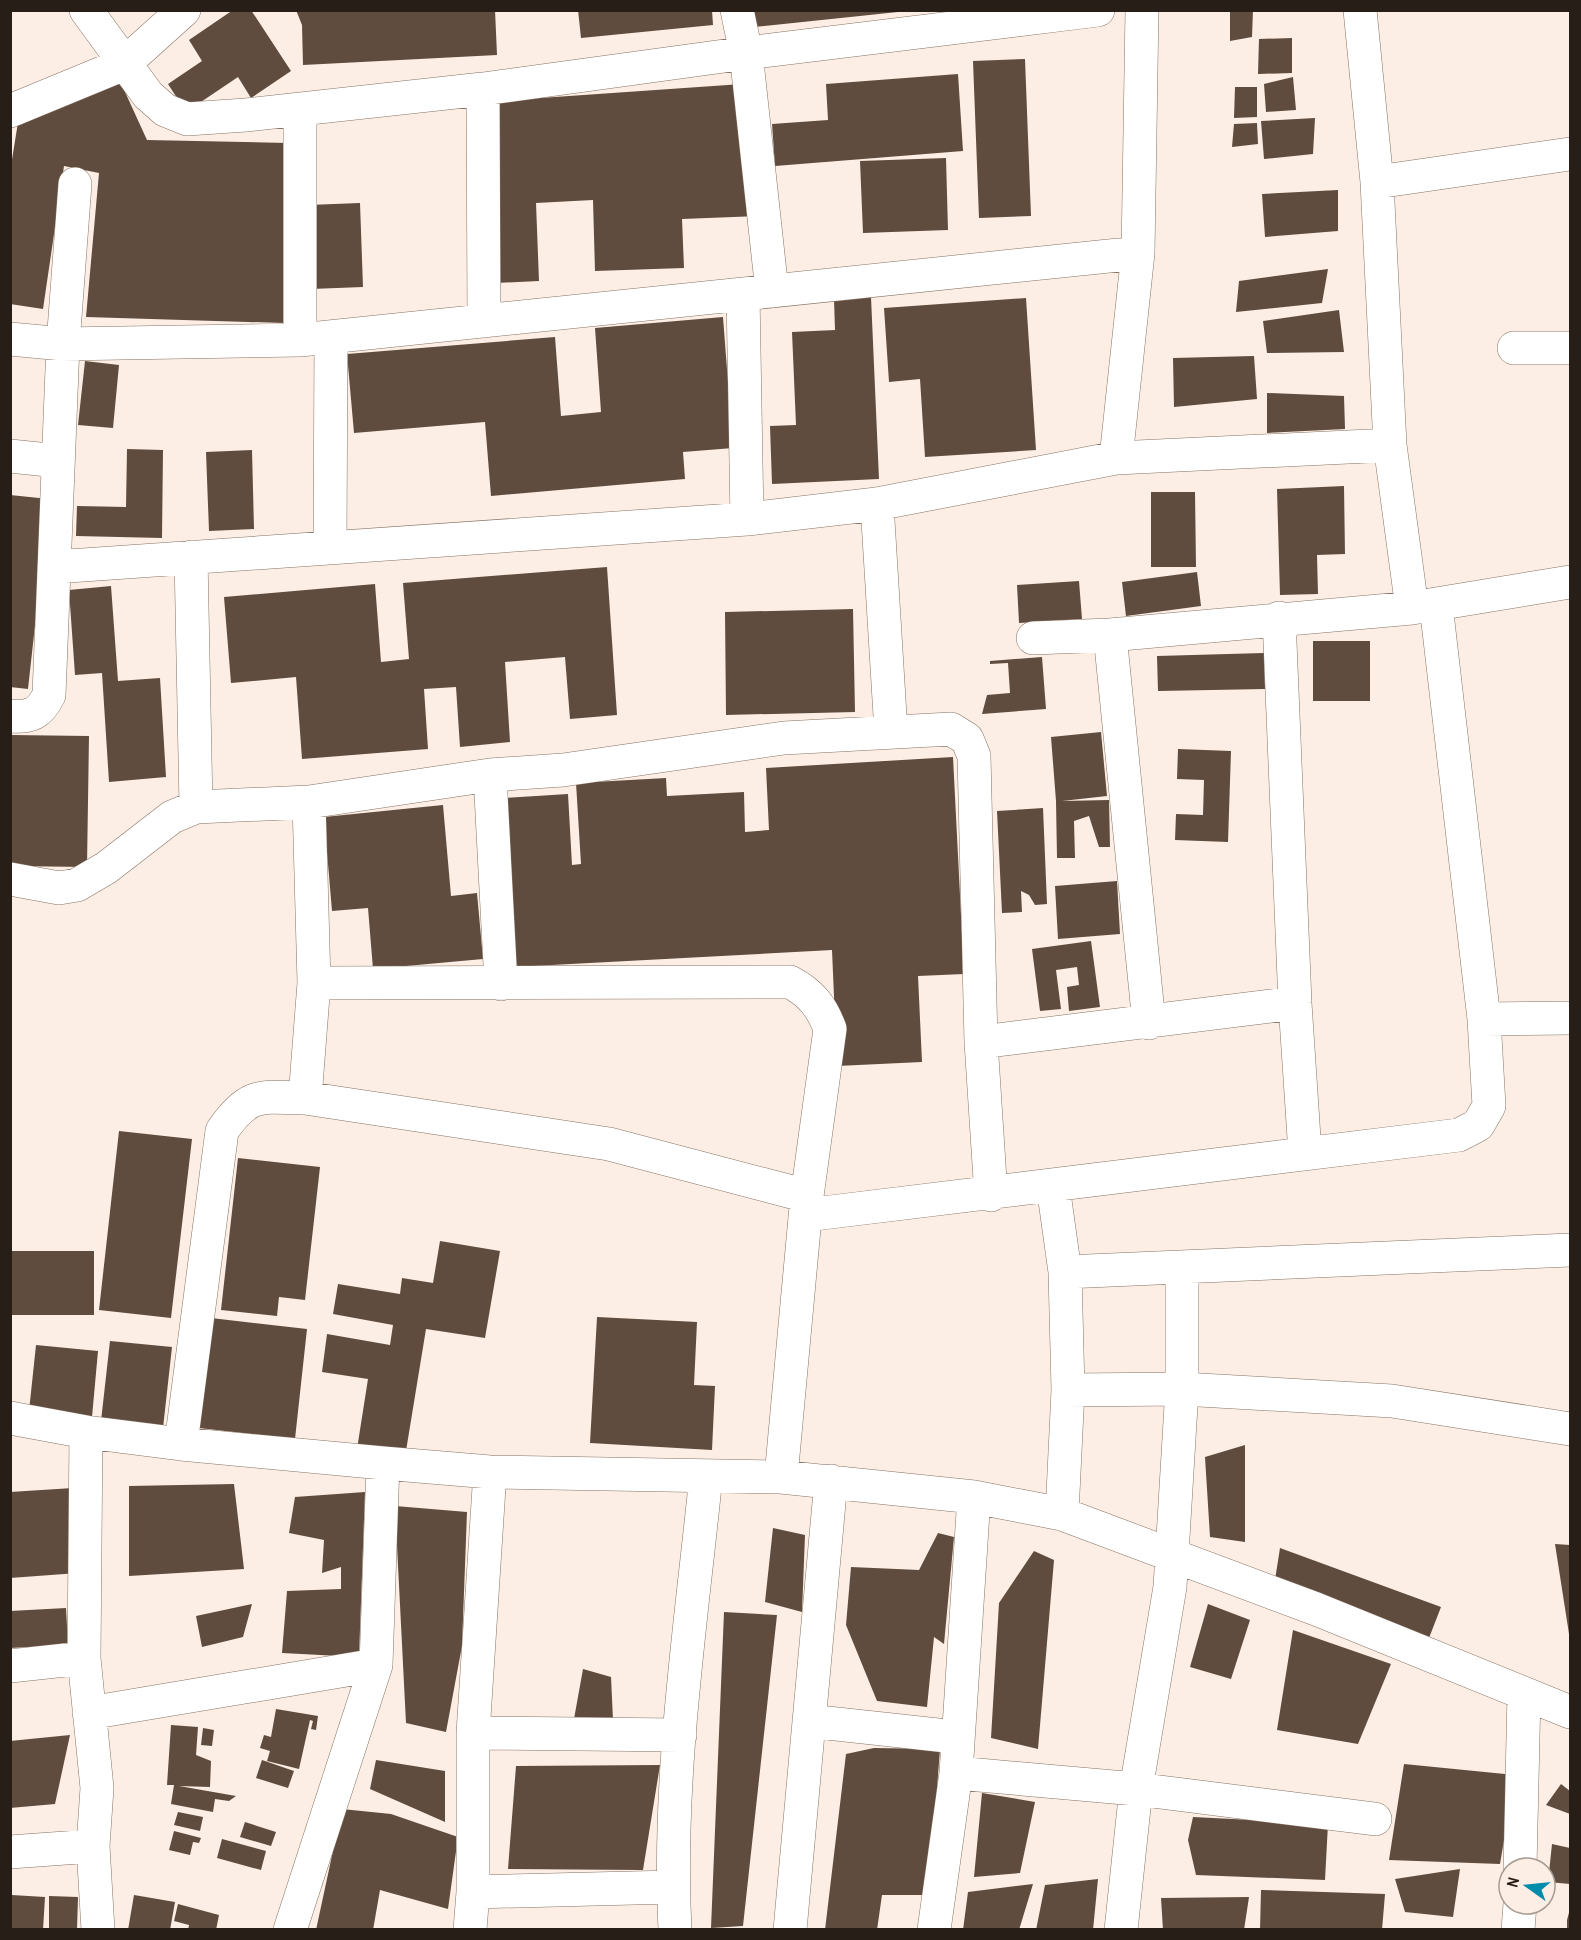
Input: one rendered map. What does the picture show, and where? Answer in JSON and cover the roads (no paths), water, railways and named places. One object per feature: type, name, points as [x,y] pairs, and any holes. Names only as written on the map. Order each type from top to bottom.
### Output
[{"type":"street","points":[[86,10],[148,95],[165,110],[187,118],[300,109],[483,89],[746,53],[1098,10]]},
{"type":"street","points":[[10,111],[124,64],[184,10]]},
{"type":"street","points":[[737,10],[746,53],[757,292],[747,519]]},
{"type":"street","points":[[1116,458],[1138,253],[1142,10]]},
{"type":"street","points":[[181,1444],[222,1131],[236,1110],[258,1097],[306,1098],[609,1144],[806,1206],[991,1195],[1053,1185],[1459,1135],[1478,1125],[1489,1106],[1484,1019],[1424,606],[1390,445],[1377,182],[1360,10]]},
{"type":"street","points":[[483,89],[484,321]]},
{"type":"street","points":[[300,109],[330,548]]},
{"type":"street","points":[[1377,182],[1570,154]]},
{"type":"street","points":[[10,716],[32,716],[42,709],[49,695],[63,344],[75,184]]},
{"type":"street","points":[[10,339],[63,344],[316,339],[1138,253]]},
{"type":"street","points":[[1514,348],[1570,348]]},
{"type":"street","points":[[54,567],[747,519],[877,504],[1116,458],[1390,445]]},
{"type":"street","points":[[10,456],[58,461]]},
{"type":"street","points":[[877,504],[891,732]]},
{"type":"street","points":[[191,557],[196,807]]},
{"type":"street","points":[[1033,638],[1110,635],[1424,606],[1570,582]]},
{"type":"street","points":[[1279,618],[1295,1003],[1305,1153]]},
{"type":"street","points":[[1110,635],[1149,1023]]},
{"type":"street","points":[[10,879],[59,888],[77,885],[106,868],[172,817],[196,807],[309,802],[490,775],[563,770],[783,738],[951,729],[967,739],[974,756],[981,1042],[991,1195]]},
{"type":"street","points":[[490,775],[501,984]]},
{"type":"street","points":[[306,1098],[314,983],[309,802]]},
{"type":"street","points":[[314,983],[790,982],[807,991],[823,1010],[830,1029],[806,1206],[781,1477]]},
{"type":"street","points":[[981,1042],[1149,1023],[1295,1003]]},
{"type":"street","points":[[1484,1019],[1570,1018]]},
{"type":"street","points":[[1053,1185],[1065,1272],[1068,1390],[1062,1514]]},
{"type":"street","points":[[1065,1272],[1570,1250]]},
{"type":"street","points":[[1121,1929],[1136,1789],[1170,1587],[1182,1389],[1182,1267]]},
{"type":"street","points":[[1068,1390],[1182,1389],[1392,1401],[1570,1430]]},
{"type":"street","points":[[10,1418],[86,1432],[181,1444],[490,1472],[781,1477],[831,1480],[974,1497],[1062,1514],[1316,1609],[1570,1712]]},
{"type":"street","points":[[86,1432],[84,1658],[98,1788],[93,1846],[98,1929]]},
{"type":"street","points":[[290,1929],[376,1665],[383,1463]]},
{"type":"street","points":[[470,1929],[473,1892],[473,1733],[490,1472]]},
{"type":"street","points":[[675,1929],[673,1887],[680,1735],[706,1476]]},
{"type":"street","points":[[790,1929],[831,1480]]},
{"type":"street","points":[[934,1929],[956,1773],[956,1737],[974,1497]]},
{"type":"street","points":[[10,1666],[84,1658]]},
{"type":"street","points":[[89,1713],[376,1665]]},
{"type":"street","points":[[1520,1856],[1524,1694]]},
{"type":"street","points":[[809,1721],[956,1737]]},
{"type":"street","points":[[473,1733],[680,1735]]},
{"type":"street","points":[[956,1773],[1136,1789],[1376,1819]]},
{"type":"street","points":[[10,1852],[93,1846]]},
{"type":"street","points":[[473,1892],[673,1887]]}]
